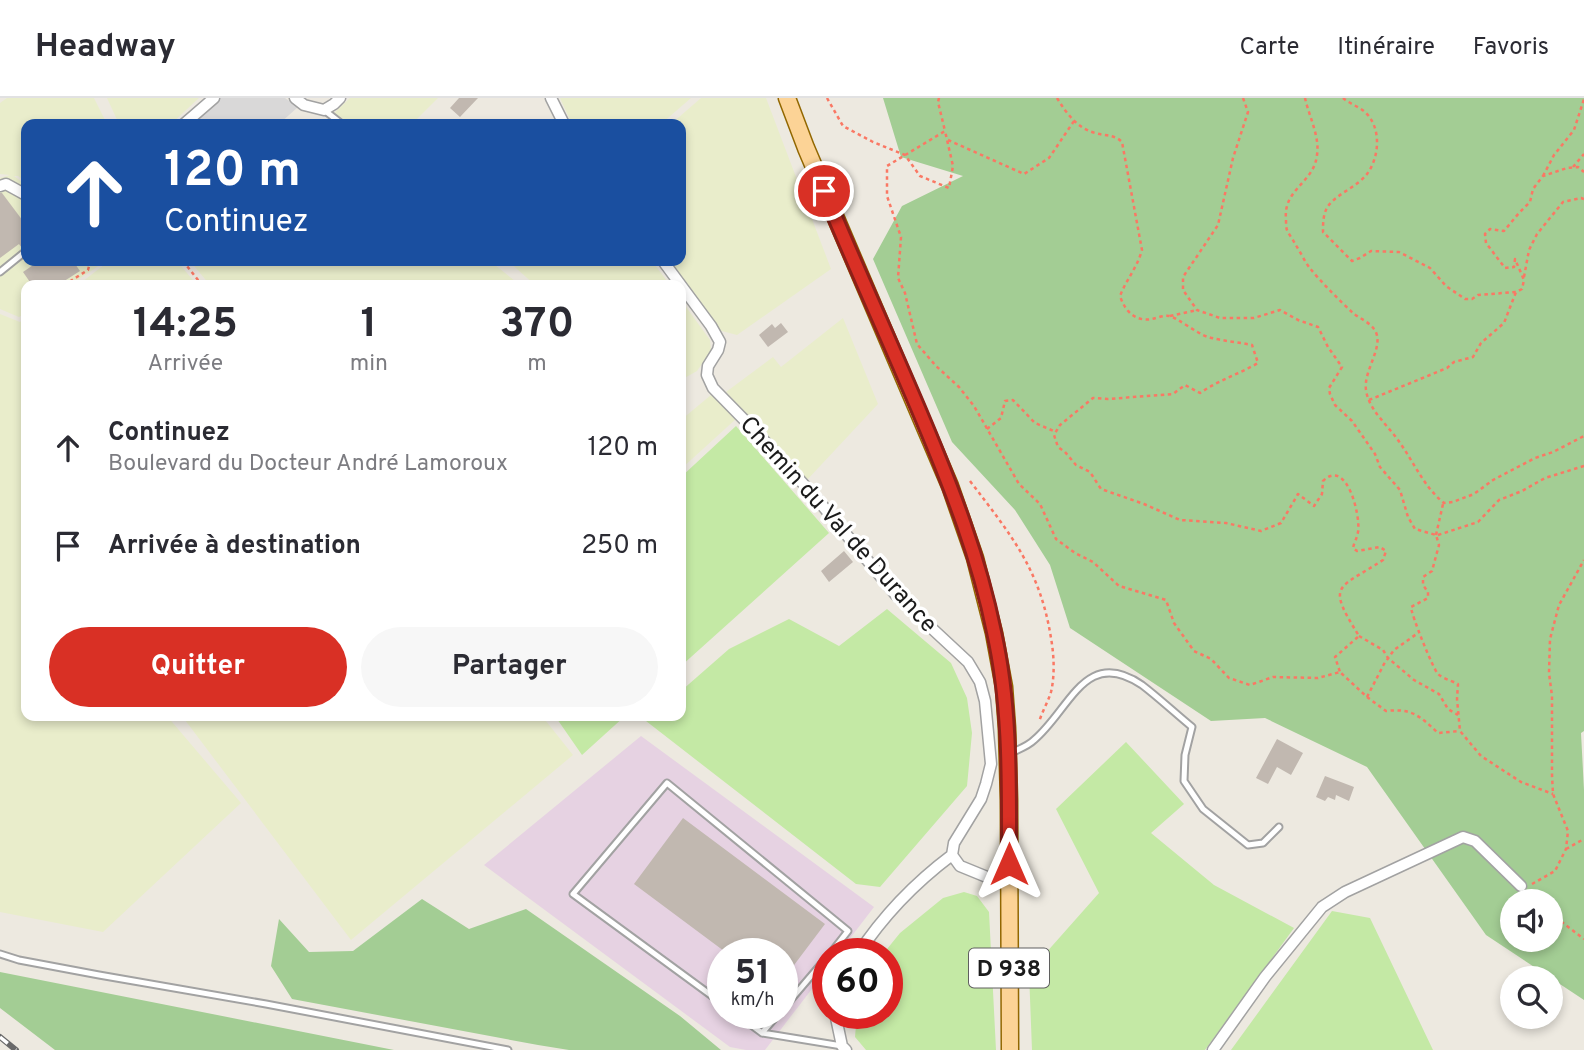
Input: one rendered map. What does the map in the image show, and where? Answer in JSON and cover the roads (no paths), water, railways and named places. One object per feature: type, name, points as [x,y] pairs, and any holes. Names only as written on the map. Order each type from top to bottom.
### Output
[{"type":"main road","name":"D 938","points":[[787,98],[950,486],[975,558],[995,633],[1004,687],[1008,754],[1010,1050]]},
{"type":"street","points":[[190,119],[214,98]]},
{"type":"street","points":[[295,98],[304,105],[324,110],[340,98]]},
{"type":"street","points":[[551,98],[562,119]]},
{"type":"street","points":[[0,186],[6,184],[21,192]]},
{"type":"street","name":"Chemin du Val de Durance","points":[[686,292],[720,342],[708,366],[707,375],[713,388],[817,499],[896,595],[968,662],[980,682],[985,701],[991,764],[981,799],[954,844],[952,855]]},
{"type":"street","points":[[1213,1050],[1265,977],[1322,908],[1345,892],[1463,837],[1475,841],[1521,886]]},
{"type":"street","points":[[871,938],[902,900],[952,855],[960,866],[1009,886]]},
{"type":"street","points":[[839,1029],[844,1048]]},
{"type":"lane","points":[[324,110],[336,119]]},
{"type":"lane","points":[[0,272],[21,255]]},
{"type":"lane","points":[[1008,754],[1032,743],[1088,678],[1110,672],[1125,676],[1142,685],[1192,727],[1185,755],[1184,781],[1203,809],[1248,845],[1264,843],[1279,827]]},
{"type":"lane","points":[[707,992],[573,894],[667,783],[849,931],[843,938]]},
{"type":"lane","points":[[0,954],[19,960],[508,1050]]},
{"type":"lane","points":[[798,992],[812,975]]},
{"type":"lane","points":[[757,1029],[762,1033],[844,1048]]},
{"type":"lane","points":[[762,1033],[766,1029]]},
{"type":"railway","points":[[0,1037],[16,1050]]}]
